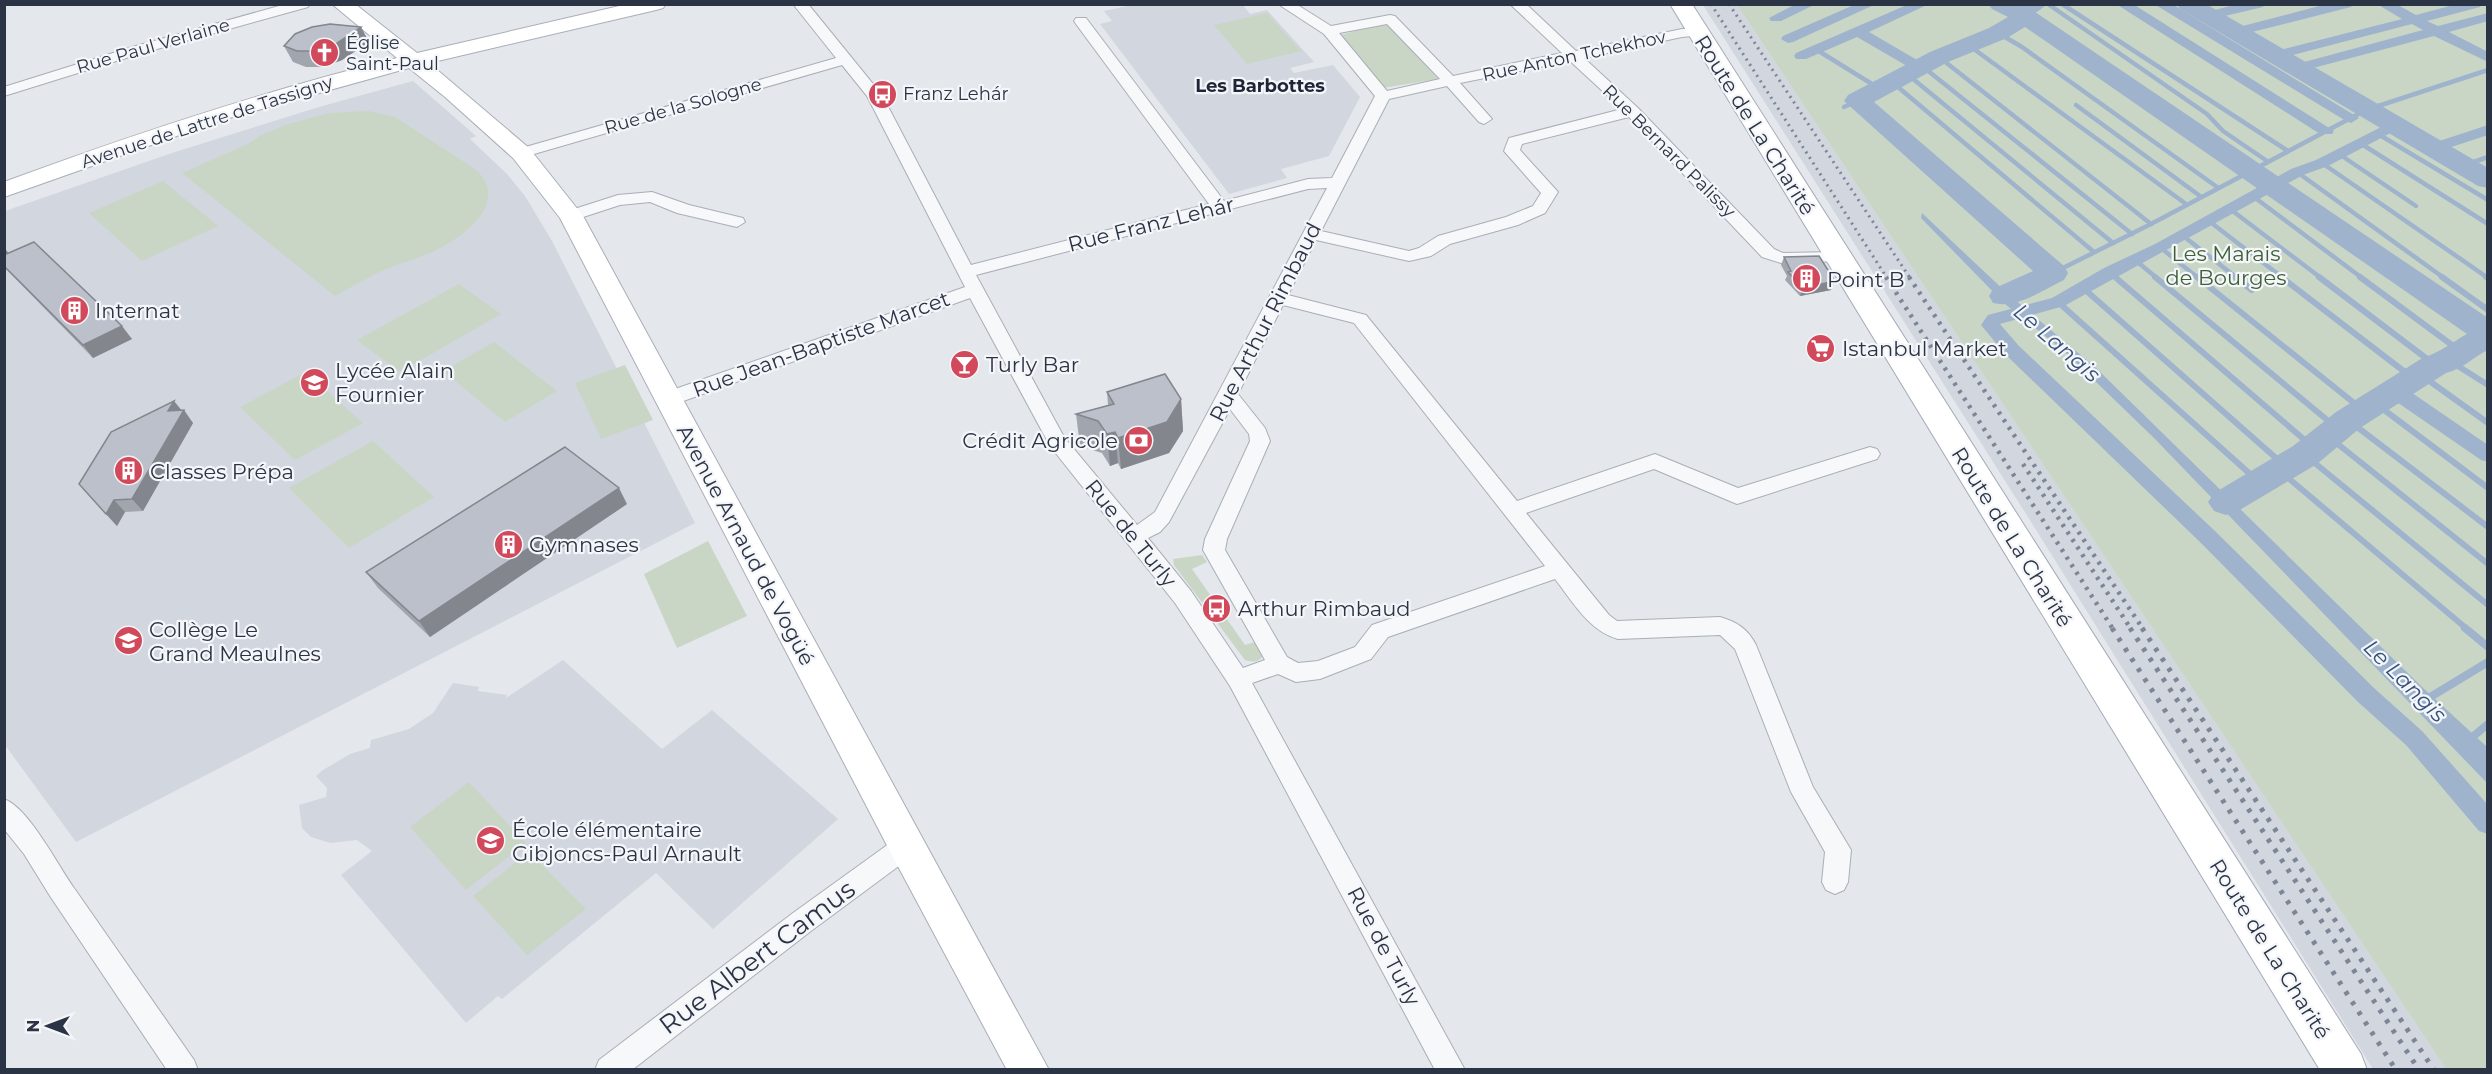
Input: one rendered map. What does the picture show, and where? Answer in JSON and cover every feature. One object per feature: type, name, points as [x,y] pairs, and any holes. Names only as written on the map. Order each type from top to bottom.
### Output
[{"type":"main road","name":"Route de La Charité","points":[[1681,4],[2345,1070]]},
{"type":"street","name":"Rue Paul Verlaine","points":[[4,92],[134,51],[303,4]]},
{"type":"street","name":"Avenue Arnaud de Vogüé","points":[[342,4],[453,92],[521,153],[571,216],[906,846],[1029,1070]]},
{"type":"street","name":"Avenue de Lattre de Tassigny","points":[[4,190],[244,106],[412,61],[656,4]]},
{"type":"street","name":"Rue de Turly","points":[[800,4],[875,97],[970,281],[1057,441],[1183,597],[1238,679],[1451,1070]]},
{"type":"street","points":[[1285,4],[1329,31],[1383,96]]},
{"type":"street","name":"Rue Bernard Palissy","points":[[1517,4],[1633,111],[1768,253],[1781,258],[1837,257]]},
{"type":"street","points":[[1329,31],[1390,19],[1484,119]]},
{"type":"street","points":[[1081,21],[1219,206]]},
{"type":"street","name":"Rue Anton Tchekhov","points":[[1383,96],[1682,33],[1698,32]]},
{"type":"street","name":"Rue de la Sologne","points":[[521,153],[844,60]]},
{"type":"street","name":"Rue Arthur Rimbaud","points":[[1134,536],[1153,526],[1162,517],[1383,96]]},
{"type":"street","points":[[1311,234],[1409,256],[1425,252],[1444,240],[1512,221],[1539,209],[1550,192],[1512,151],[1515,141],[1633,111]]},
{"type":"street","name":"Rue Franz Lehár","points":[[970,281],[1219,206],[1308,184],[1336,183]]},
{"type":"street","points":[[571,216],[618,200],[652,197],[683,209],[737,222]]},
{"type":"street","name":"Rue Jean-Baptiste Marcet","points":[[668,399],[970,281]]},
{"type":"street","points":[[1278,297],[1360,319],[1559,569],[1610,628],[1618,630],[1720,626],[1730,628],[1738,635],[1745,645],[1803,792],[1838,850],[1834,882]]},
{"type":"street","points":[[1226,398],[1233,399],[1258,434],[1260,441],[1216,538],[1214,550],[1279,664],[1296,673],[1320,670],[1363,653],[1380,631],[1559,569]]},
{"type":"street","points":[[1512,510],[1655,461],[1737,496],[1870,454]]},
{"type":"street","points":[[1238,679],[1279,664]]},
{"type":"street","points":[[4,810],[33,846],[59,888],[184,1070]]},
{"type":"street","name":"Rue Albert Camus","points":[[609,1070],[802,922],[906,846]]},
{"type":"shaded area","points":[[1242,4],[1250,14],[1267,10],[1314,62],[1290,68],[1294,73],[1333,65],[1360,97],[1329,156],[1281,169],[1287,178],[1229,194],[1100,24],[1112,21],[1104,11],[1132,5]]},
{"type":"shaded area","points":[[1703,5],[1737,5],[2446,1069],[2373,1069],[2021,506]]},
{"type":"shaded area","name":"Lycée Alain Fournier","points":[[413,81],[476,136],[470,139],[507,174],[525,196],[552,241],[695,523],[76,842],[5,745],[5,211],[175,152],[319,107]]},
{"type":"shaded area","name":"École élémentaire Gibjoncs-Paul Arnault","points":[[563,660],[662,749],[712,710],[838,819],[713,929],[656,873],[502,999],[498,996],[466,1023],[341,875],[372,851],[357,840],[330,843],[311,837],[302,828],[299,805],[326,797],[327,788],[316,776],[323,770],[350,754],[370,748],[371,740],[409,729],[433,713],[453,683],[479,687],[478,691],[507,695],[506,698]]},
{"type":"green space","name":"Les Marais de Bourges","points":[[1737,5],[2487,5],[2487,1069],[2446,1069]]},
{"type":"green space","points":[[1267,13],[1301,51],[1247,64],[1214,25]]},
{"type":"green space","points":[[1386,23],[1390,24],[1438,79],[1383,88],[1340,35]]},
{"type":"green space","points":[[368,111],[395,117],[475,169],[485,182],[488,195],[485,208],[477,220],[453,240],[427,254],[378,273],[335,296],[182,173],[288,124],[330,113]]},
{"type":"green space","points":[[163,181],[218,226],[142,261],[89,213]]},
{"type":"green space","points":[[459,284],[501,314],[400,372],[357,340]]},
{"type":"green space","points":[[494,342],[557,391],[505,422],[443,371]]},
{"type":"green space","points":[[625,365],[653,420],[601,439],[575,383]]},
{"type":"green space","points":[[306,372],[363,423],[295,460],[240,407]]},
{"type":"green space","points":[[373,441],[434,497],[349,548],[289,488]]},
{"type":"green space","points":[[708,541],[747,616],[677,648],[644,574]]},
{"type":"green space","points":[[1202,555],[1207,562],[1192,569],[1245,645],[1258,641],[1263,656],[1259,660],[1245,660],[1174,565],[1173,559]]},
{"type":"green space","points":[[469,782],[526,843],[466,890],[410,827]]},
{"type":"green space","points":[[529,852],[586,909],[527,955],[473,896]]},
{"type":"water","points":[[1922,213],[2008,294],[2095,367],[2421,686],[2487,747],[2487,783],[2154,438],[2064,351],[2005,304],[1921,218]]},
{"type":"building","points":[[330,24],[361,27],[334,45],[316,51],[297,51],[284,46],[295,34],[312,27]]},
{"type":"building","name":"Internat","points":[[34,242],[122,326],[83,345],[4,266],[4,255]]},
{"type":"building","points":[[1819,256],[1835,281],[1803,288],[1788,272],[1791,271],[1784,257]]},
{"type":"building","points":[[1165,374],[1181,399],[1167,422],[1118,438],[1115,432],[1107,434],[1098,421],[1076,414],[1114,404],[1107,392]]},
{"type":"building","points":[[174,401],[168,411],[184,410],[132,499],[114,500],[106,514],[79,484],[111,432]]},
{"type":"building","name":"Gymnases","points":[[565,447],[619,488],[419,621],[366,572]]},
{"type":"waterway","points":[[1776,18],[1809,4]]},
{"type":"waterway","points":[[1788,39],[1869,4]]},
{"type":"waterway","points":[[1858,32],[1922,4]]},
{"type":"waterway","name":"Le Langis","points":[[2000,4],[2026,17]]},
{"type":"waterway","points":[[2025,4],[2034,9]]},
{"type":"waterway","points":[[2026,17],[2044,4]]},
{"type":"waterway","points":[[2048,4],[2207,114],[2223,131],[2267,161]]},
{"type":"waterway","points":[[2062,4],[2288,151]]},
{"type":"waterway","points":[[2123,4],[2326,131]]},
{"type":"waterway","points":[[2161,4],[2351,118]]},
{"type":"waterway","points":[[2188,4],[2488,180]]},
{"type":"waterway","points":[[2208,16],[2258,4]]},
{"type":"waterway","points":[[2236,32],[2346,4]]},
{"type":"waterway","points":[[2384,4],[2414,20]]},
{"type":"waterway","points":[[2414,20],[2475,4]]},
{"type":"waterway","name":"Le Langis","points":[[2004,296],[2053,273],[1857,101],[1939,57],[1998,33],[2026,17]]},
{"type":"waterway","points":[[2026,17],[2488,333]]},
{"type":"waterway","points":[[2436,31],[2488,17]]},
{"type":"waterway","points":[[2277,55],[2414,20]]},
{"type":"waterway","points":[[2414,20],[2436,31]]},
{"type":"waterway","points":[[2298,68],[2436,31]]},
{"type":"waterway","points":[[2436,31],[2488,58]]},
{"type":"waterway","points":[[1801,56],[1858,32]]},
{"type":"waterway","points":[[1858,32],[1919,67]]},
{"type":"waterway","points":[[1998,33],[2022,47],[2217,187]]},
{"type":"waterway","points":[[1967,44],[2186,204]]},
{"type":"waterway","points":[[1817,50],[1880,89]]},
{"type":"waterway","points":[[1939,57],[2151,224]]},
{"type":"waterway","points":[[1922,66],[2132,234]]},
{"type":"waterway","points":[[2151,224],[2366,110],[2488,70]]},
{"type":"waterway","points":[[1907,74],[2113,243]]},
{"type":"waterway","points":[[1892,82],[2094,252]]},
{"type":"waterway","points":[[1844,107],[1857,101]]},
{"type":"waterway","points":[[2076,105],[2200,196]]},
{"type":"waterway","points":[[2395,125],[2322,163],[2297,172],[2058,302],[2024,313],[1994,319],[1990,325],[2012,350],[2209,538],[2366,695],[2414,738],[2488,823]]},
{"type":"waterway","points":[[2433,148],[2488,130]]},
{"type":"waterway","points":[[2378,134],[2488,200]]},
{"type":"waterway","points":[[2360,143],[2488,224]]},
{"type":"waterway","points":[[2339,154],[2416,206]]},
{"type":"waterway","points":[[2462,166],[2488,157]]},
{"type":"waterway","points":[[2322,163],[2488,278],[2486,277]]},
{"type":"waterway","points":[[2297,172],[2444,278]]},
{"type":"waterway","points":[[2254,197],[2362,278]]},
{"type":"waterway","points":[[2230,209],[2321,278]]},
{"type":"waterway","points":[[2209,221],[2283,278]]},
{"type":"waterway","points":[[2132,234],[2151,224]]},
{"type":"waterway","points":[[2113,243],[2132,234]]},
{"type":"waterway","points":[[2182,235],[2237,278]]},
{"type":"waterway","points":[[2053,273],[2113,243]]},
{"type":"waterway","points":[[2161,248],[2198,278]]},
{"type":"waterway","points":[[2135,260],[2157,278]]},
{"type":"waterway","points":[[2110,272],[2117,278]]},
{"type":"waterway","points":[[2115,277],[2314,448]]},
{"type":"waterway","points":[[2155,277],[2338,429]]},
{"type":"waterway","points":[[2197,277],[2364,411]]},
{"type":"waterway","points":[[2235,277],[2252,290]]},
{"type":"waterway","points":[[2281,277],[2414,379]]},
{"type":"waterway","points":[[2319,277],[2435,365]]},
{"type":"waterway","points":[[2360,277],[2460,351]]},
{"type":"waterway","points":[[2442,277],[2488,310]]},
{"type":"waterway","points":[[2082,287],[2285,466]]},
{"type":"waterway","points":[[2058,302],[2259,482]]},
{"type":"waterway","points":[[2226,502],[2305,455],[2348,420],[2435,365],[2450,361],[2460,351],[2488,336]]},
{"type":"waterway","points":[[2450,361],[2488,385]]},
{"type":"waterway","points":[[2421,375],[2488,423]]},
{"type":"waterway","points":[[2395,391],[2488,455]]},
{"type":"waterway","points":[[2375,403],[2488,488]]},
{"type":"waterway","points":[[2348,420],[2488,527]]},
{"type":"waterway","points":[[2329,437],[2488,564]]},
{"type":"waterway","points":[[2305,455],[2488,605]]},
{"type":"waterway","points":[[2280,471],[2467,629]]},
{"type":"waterway","points":[[2465,628],[2488,647]]},
{"type":"waterway","points":[[2427,699],[2488,662]]},
{"type":"waterway","points":[[2470,739],[2488,724]]},
{"type":"railway","points":[[1711,4],[1887,278]]},
{"type":"railway","points":[[1729,4],[1910,278]]},
{"type":"railway","points":[[1886,277],[2113,629]]},
{"type":"railway","points":[[1909,277],[2143,629]]},
{"type":"railway","points":[[2023,464],[2131,629]]},
{"type":"railway","points":[[2112,628],[2396,1070]]},
{"type":"railway","points":[[2130,628],[2419,1070]]},
{"type":"railway","points":[[2142,628],[2434,1070]]},
{"type":"place","name":"Église Saint-Paul","points":[[325,53]]},
{"type":"place","name":"Franz Lehár","points":[[882,94]]},
{"type":"place","name":"Point B","points":[[1806,279]]},
{"type":"place","name":"Internat","points":[[74,310]]},
{"type":"place","name":"Istanbul Market","points":[[1821,348]]},
{"type":"place","name":"Turly Bar","points":[[965,364]]},
{"type":"place","name":"Lycée Alain Fournier","points":[[314,382]]},
{"type":"place","name":"Crédit Agricole","points":[[1139,440]]},
{"type":"place","name":"Classes Prépa","points":[[129,471]]},
{"type":"place","name":"Gymnases","points":[[508,544]]},
{"type":"place","name":"Arthur Rimbaud","points":[[1217,608]]},
{"type":"place","name":"Collège Le Grand Meaulnes","points":[[128,641]]},
{"type":"place","name":"École élémentaire Gibjoncs-Paul Arnault","points":[[491,841]]},
{"type":"district","name":"Les Barbottes","points":[[1260,86]]}]
